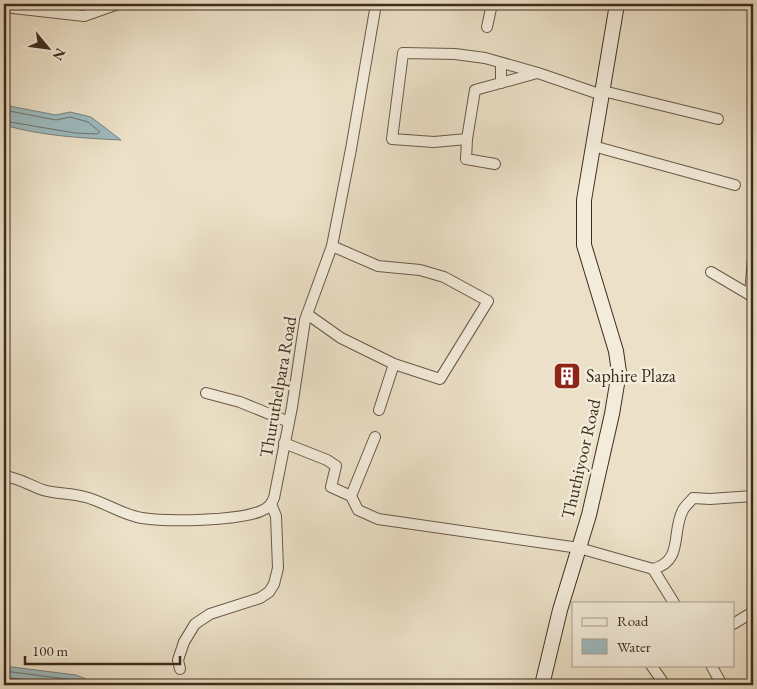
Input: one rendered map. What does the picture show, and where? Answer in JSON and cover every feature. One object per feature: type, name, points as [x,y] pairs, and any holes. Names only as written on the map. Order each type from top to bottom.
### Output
[{"type":"main road","name":"Thuthiyoor Road","points":[[542,685],[560,610],[596,488],[619,372],[616,351],[584,245],[584,200],[617,4]]},
{"type":"street","points":[[4,7],[84,16],[118,4]]},
{"type":"street","name":"Thuruthelpara Road","points":[[271,504],[274,498],[289,422],[307,314],[332,246],[353,140],[376,4]]},
{"type":"street","points":[[487,27],[492,4]]},
{"type":"street","points":[[467,139],[434,142],[392,139],[404,53],[474,56],[602,93],[718,119]]},
{"type":"street","points":[[501,63],[501,83]]},
{"type":"street","points":[[495,164],[466,159],[467,139],[475,90],[538,73]]},
{"type":"street","points":[[593,146],[735,185]]},
{"type":"street","points":[[307,314],[341,338],[394,364],[440,379],[488,301],[444,277],[420,270],[378,266],[332,246]]},
{"type":"street","points":[[711,272],[751,296],[753,258]]},
{"type":"street","points":[[379,410],[394,364]]},
{"type":"street","points":[[206,393],[240,402],[289,422]]},
{"type":"street","points":[[351,496],[375,437]]},
{"type":"street","points":[[284,443],[327,460],[336,466],[331,487],[351,496],[358,510],[378,519],[579,548],[653,569],[663,566],[671,558],[683,510],[694,498],[710,499],[753,496]]},
{"type":"street","points":[[4,476],[20,479],[32,486],[51,492],[88,497],[125,514],[142,518],[167,520],[229,518],[255,513],[271,504],[276,516],[278,568],[274,584],[269,592],[260,598],[210,614],[195,624],[184,642],[178,660],[180,669]]},
{"type":"street","points":[[653,569],[673,602]]},
{"type":"street","points":[[734,623],[753,612]]},
{"type":"street","points":[[652,666],[665,685]]},
{"type":"street","points":[[712,666],[722,685]]},
{"type":"water","points":[[4,105],[56,115],[70,112],[91,117],[121,140],[47,134],[4,125]]},
{"type":"water","points":[[4,666],[76,675],[101,685],[4,685]]},
{"type":"place","name":"Saphire Plaza","points":[[567,376]]}]
